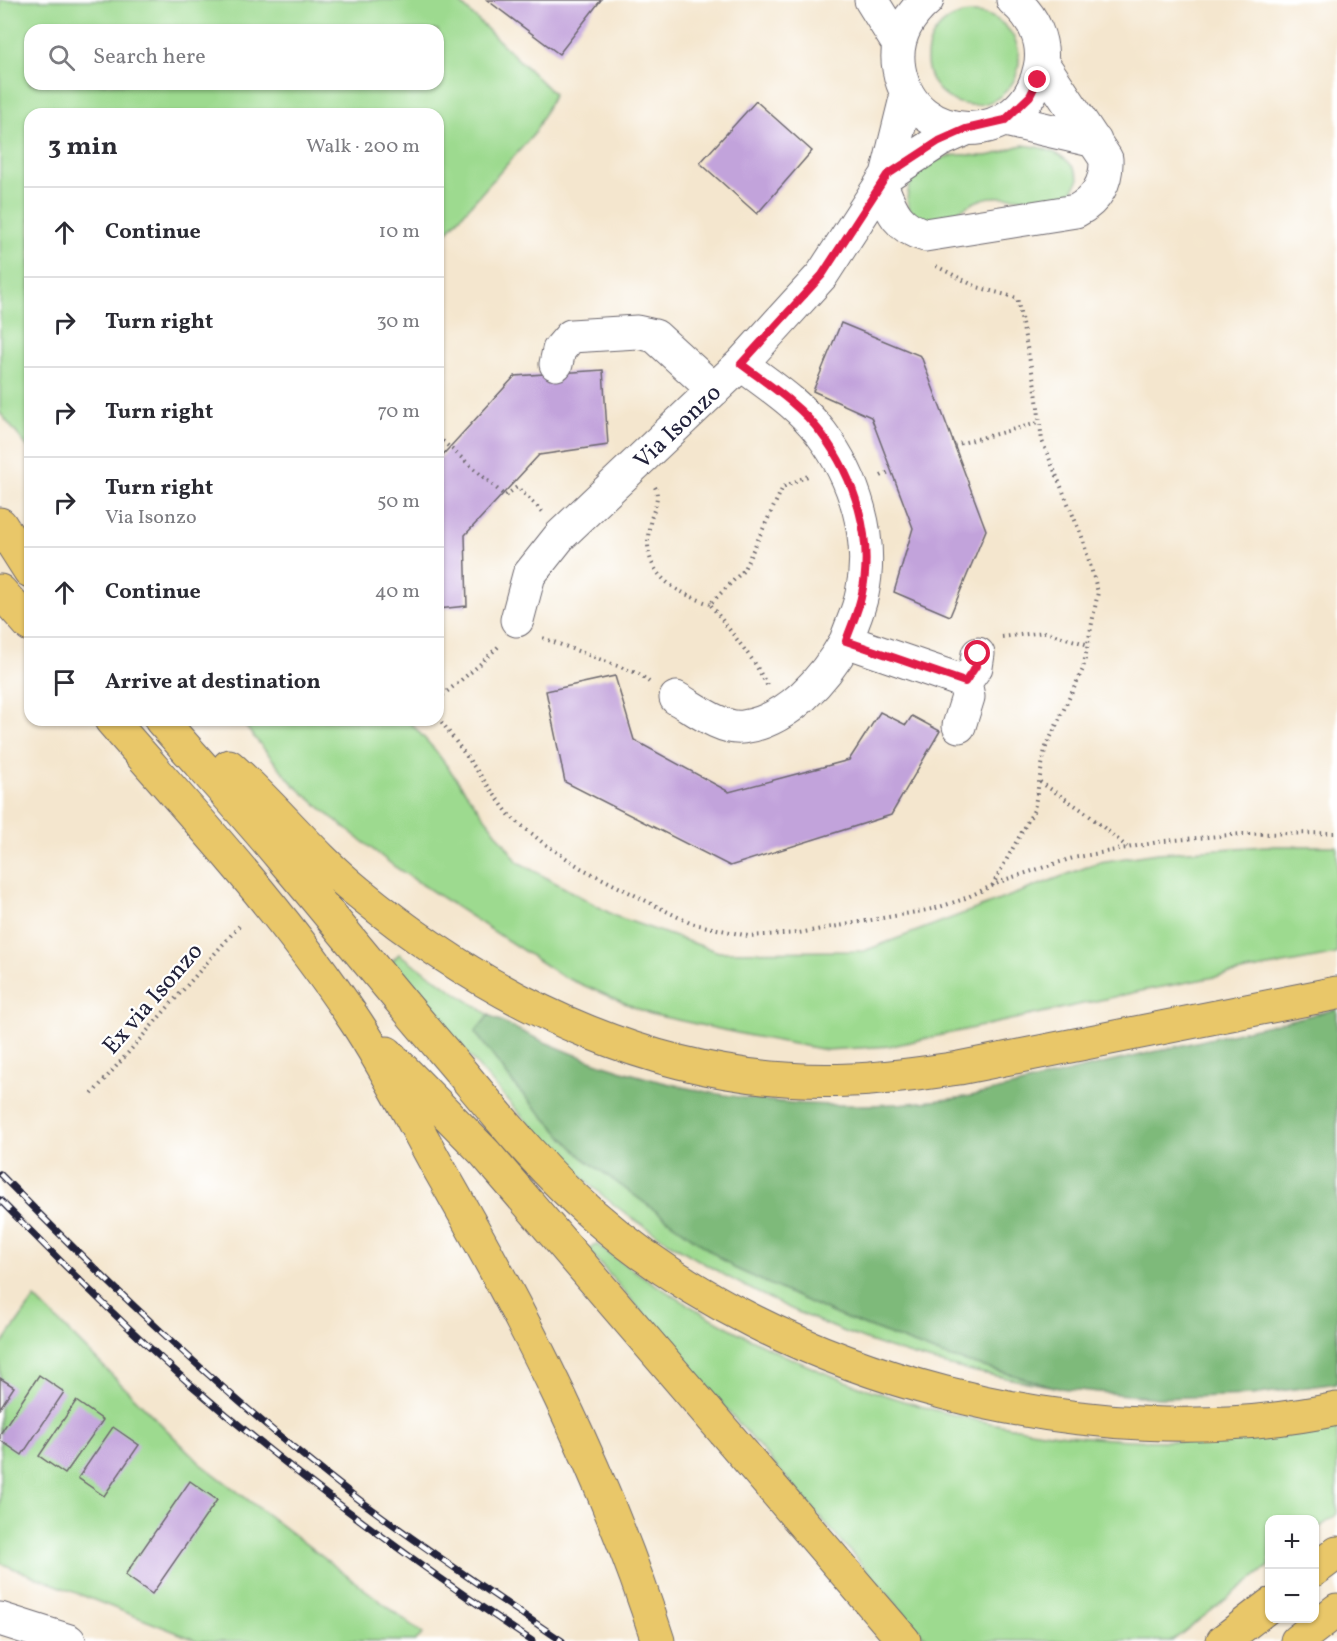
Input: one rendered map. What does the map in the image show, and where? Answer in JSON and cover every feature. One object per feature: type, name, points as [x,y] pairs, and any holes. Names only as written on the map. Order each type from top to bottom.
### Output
[{"type":"highway","points":[[0,524],[24,562]]},
{"type":"highway","points":[[0,591],[24,618]]},
{"type":"highway","points":[[116,726],[271,906],[354,1019],[474,1230],[541,1357],[592,1467],[637,1576],[658,1641]]},
{"type":"highway","points":[[165,726],[279,855],[402,1003],[558,1182],[593,1216],[635,1248],[696,1289],[759,1323],[888,1377],[953,1395],[1013,1408],[1145,1424],[1271,1420],[1337,1409]]},
{"type":"highway","points":[[185,726],[232,769],[310,851],[357,892],[443,957],[504,994],[563,1023],[620,1045],[678,1062],[732,1072],[795,1078],[849,1080],[902,1077],[959,1068],[1337,993]]},
{"type":"highway","points":[[354,1019],[485,1153],[904,1641]]},
{"type":"highway","points":[[1315,1569],[1337,1553]]},
{"type":"highway","points":[[1223,1641],[1265,1608]]},
{"type":"highway","points":[[1297,1641],[1337,1610]]},
{"type":"street","points":[[871,0],[899,45]]},
{"type":"street","points":[[927,0],[914,12],[902,33],[899,45],[899,65],[907,94],[930,118],[951,127],[966,129]]},
{"type":"street","points":[[1005,120],[1030,96],[1038,80],[1042,63],[1042,51],[1036,28],[1025,5]]},
{"type":"street","points":[[907,94],[884,179],[896,219],[913,232],[925,235],[961,231],[1076,211],[1087,205],[1097,195],[1104,180],[1106,159],[1099,145],[1042,63]]},
{"type":"street","points":[[884,179],[939,141],[966,129],[1005,120],[1099,145]]},
{"type":"street","name":"Via Isonzo","points":[[517,620],[530,575],[560,536],[741,364],[822,275],[884,179]]},
{"type":"street","points":[[556,364],[559,350],[571,336],[637,332],[655,336],[714,390]]},
{"type":"street","points":[[676,698],[718,722],[742,728],[781,711],[805,697],[830,670],[846,641],[862,594],[867,554],[858,506],[840,462],[821,432],[793,404],[741,364]]},
{"type":"street","points":[[846,641],[972,668],[968,697],[959,726]]},
{"type":"street","points":[[0,1619],[69,1641]]},
{"type":"path","points":[[927,261],[977,287],[1017,298],[1042,441],[1091,563],[1098,592],[1083,669],[1045,749],[1034,810],[992,886]]},
{"type":"path","points":[[954,445],[1038,423]]},
{"type":"path","points":[[444,442],[505,496],[517,487],[545,514]]},
{"type":"path","points":[[639,462],[651,476],[658,493],[649,528],[650,552],[655,572],[672,589],[710,604],[754,662],[781,711]]},
{"type":"path","points":[[710,604],[743,571],[783,487],[840,462]]},
{"type":"path","points":[[444,725],[510,816],[542,843],[581,868],[690,923],[748,936],[799,933],[933,909],[1073,858],[1127,847],[1241,834],[1337,832]]},
{"type":"path","points":[[1040,782],[1085,812],[1127,847]]},
{"type":"path","name":"Ex via Isonzo","points":[[92,1094],[239,926]]},
{"type":"green space","points":[[0,0],[457,0],[554,94],[534,134],[444,235],[444,108],[24,108],[24,443],[0,413]]},
{"type":"green space","points":[[964,13],[982,13],[999,20],[1012,33],[1019,50],[1019,68],[1012,85],[999,98],[982,105],[964,105],[947,98],[934,85],[927,68],[927,50],[934,33],[947,20]]},
{"type":"green space","points":[[1023,145],[1049,150],[1070,164],[1079,179],[1070,195],[1042,200],[985,198],[946,217],[929,220],[913,214],[910,210],[907,198],[912,180],[930,164],[945,157],[988,156]]},
{"type":"green space","points":[[245,726],[413,726],[435,750],[518,862],[615,916],[719,952],[864,951],[1100,862],[1158,853],[1266,846],[1337,846],[1337,954],[1141,991],[892,1046],[826,1050],[650,1014],[562,976],[395,867],[293,784]]},
{"type":"green space","points":[[399,954],[489,1015],[475,1032],[516,1087],[582,1157],[734,1268],[837,1315],[945,1356],[1059,1388],[939,1363],[836,1328],[770,1299],[706,1265],[643,1226],[594,1188],[514,1107],[391,962]]},
{"type":"green space","points":[[1337,1009],[1337,1383],[1252,1395],[1158,1398],[1059,1388],[945,1356],[837,1315],[734,1268],[582,1157],[516,1087],[475,1032],[489,1015],[544,1042],[600,1064],[658,1081],[716,1094],[776,1102],[836,1105],[897,1104],[958,1098],[989,1092]]},
{"type":"green space","points":[[596,1244],[681,1300],[768,1348],[857,1385],[947,1413],[1041,1432],[1136,1440],[1235,1439],[1337,1428],[1337,1514],[1319,1528],[1319,1515],[1265,1515],[1265,1569],[1172,1641],[928,1641],[588,1250]]},
{"type":"green space","points":[[35,1298],[200,1463],[423,1634],[415,1641],[198,1641],[0,1563],[0,1347]]},
{"type":"building","points":[[487,0],[601,0],[559,54]]},
{"type":"building","points":[[756,101],[812,151],[757,214],[700,163]]},
{"type":"building","points":[[841,323],[921,356],[986,530],[950,616],[894,592],[913,528],[871,417],[813,391]]},
{"type":"building","points":[[603,370],[608,445],[539,455],[465,535],[467,606],[444,608],[444,453],[515,376]]},
{"type":"building","points":[[615,676],[634,740],[729,792],[849,760],[880,712],[906,725],[912,716],[940,731],[891,815],[730,866],[565,782],[546,691]]},
{"type":"building","points":[[39,1375],[64,1392],[22,1455],[0,1440],[0,1434]]},
{"type":"building","points":[[0,1378],[14,1387],[0,1408]]},
{"type":"building","points":[[76,1401],[103,1420],[65,1474],[39,1456]]},
{"type":"building","points":[[113,1427],[139,1445],[104,1496],[78,1478]]},
{"type":"building","points":[[190,1481],[217,1500],[152,1594],[125,1575]]},
{"type":"railway","points":[[0,1174],[171,1340],[260,1420],[404,1533],[562,1641]]},
{"type":"railway","points":[[0,1200],[141,1340],[231,1419],[357,1518],[532,1641]]},
{"type":"route","points":[[978,654],[976,666],[965,682],[921,669],[846,641],[862,594],[867,554],[858,506],[845,471],[821,432],[786,397],[741,364],[791,312],[822,275],[887,175],[939,141],[966,129],[996,124],[1005,120],[1016,113],[1030,96],[1038,80]]}]
